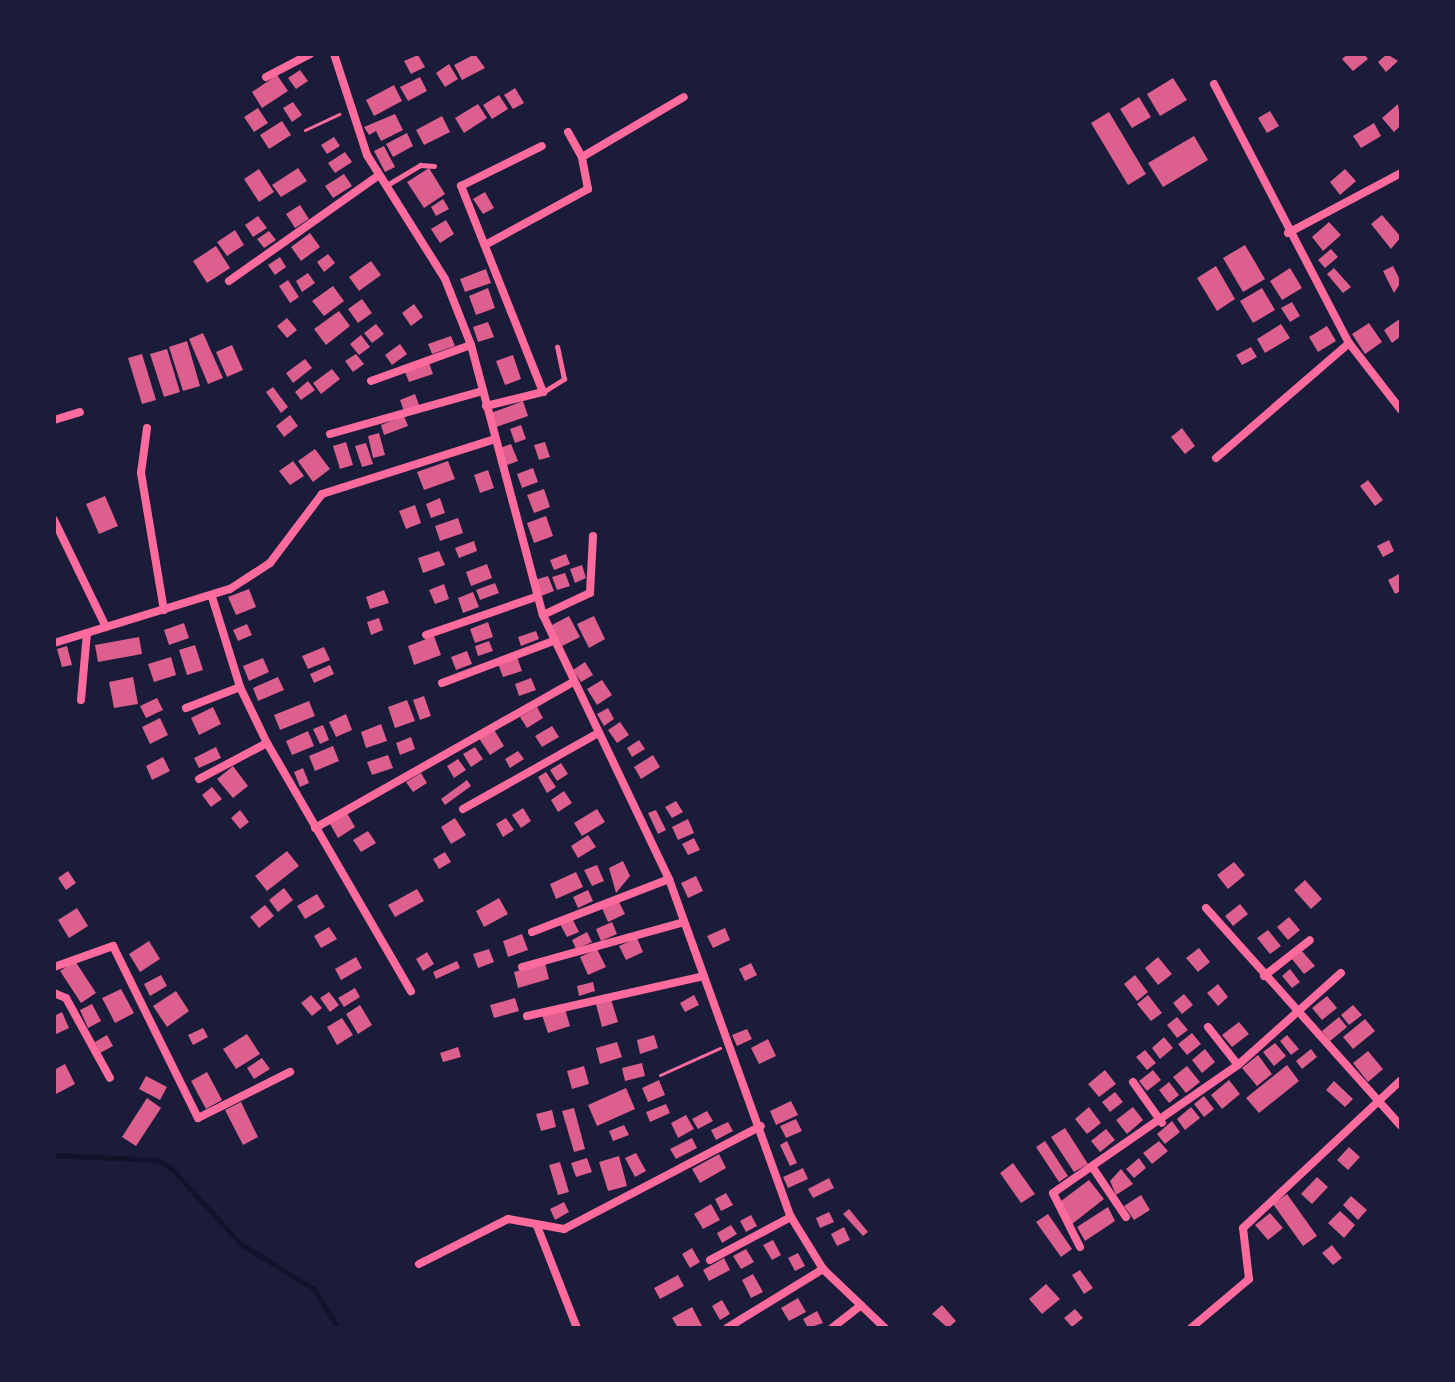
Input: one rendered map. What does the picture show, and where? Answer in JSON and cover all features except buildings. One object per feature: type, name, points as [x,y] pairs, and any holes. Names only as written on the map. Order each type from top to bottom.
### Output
[{"type":"street","points":[[266,77],[310,54]]},
{"type":"street","points":[[334,54],[351,109],[378,176],[445,279],[471,345],[492,440],[536,597],[595,735],[669,879],[761,1126],[791,1217],[823,1269],[885,1328]]},
{"type":"street","points":[[1214,84],[1288,233],[1349,343],[1401,410]]},
{"type":"street","points":[[582,157],[684,97]]},
{"type":"street","points":[[487,244],[588,189],[582,157],[568,132]]},
{"type":"street","points":[[486,406],[543,392],[487,244],[461,186],[542,146]]},
{"type":"street","points":[[1288,233],[1401,173]]},
{"type":"street","points":[[229,281],[378,176]]},
{"type":"street","points":[[1216,458],[1349,343]]},
{"type":"street","points":[[371,381],[471,345]]},
{"type":"street","points":[[330,434],[483,391]]},
{"type":"street","points":[[54,420],[80,412]]},
{"type":"street","points":[[147,428],[141,473],[163,570],[164,610]]},
{"type":"street","points":[[54,643],[212,597],[270,563],[322,494],[492,440]]},
{"type":"street","points":[[54,520],[106,627]]},
{"type":"street","points":[[543,615],[590,593],[593,536]]},
{"type":"street","points":[[212,597],[240,687],[267,743],[411,991]]},
{"type":"street","points":[[426,635],[536,597]]},
{"type":"street","points":[[81,700],[87,633]]},
{"type":"street","points":[[442,683],[553,641]]},
{"type":"street","points":[[315,828],[571,683]]},
{"type":"street","points":[[186,708],[240,687]]},
{"type":"street","points":[[463,809],[595,735]]},
{"type":"street","points":[[199,779],[267,743]]},
{"type":"street","points":[[532,932],[669,879]]},
{"type":"street","points":[[1206,908],[1296,1015],[1375,1103],[1401,1126]]},
{"type":"street","points":[[522,967],[684,922]]},
{"type":"street","points":[[1264,976],[1310,940]]},
{"type":"street","points":[[54,967],[113,946],[198,1118],[290,1072]]},
{"type":"street","points":[[1080,1247],[1051,1196],[1162,1123],[1238,1065],[1341,973]]},
{"type":"street","points":[[527,1016],[704,976]]},
{"type":"street","points":[[54,993],[66,998],[110,1078]]},
{"type":"street","points":[[1208,1027],[1238,1065]]},
{"type":"street","points":[[1191,1328],[1249,1279],[1243,1228],[1401,1080]]},
{"type":"street","points":[[1133,1082],[1162,1123]]},
{"type":"street","points":[[419,1264],[508,1219],[564,1229],[761,1126]]},
{"type":"street","points":[[1093,1168],[1126,1217]]},
{"type":"street","points":[[710,1260],[791,1217]]},
{"type":"street","points":[[537,1226],[577,1328]]},
{"type":"street","points":[[727,1328],[823,1269]]},
{"type":"street","points":[[832,1328],[861,1305]]},
{"type":"lane","points":[[384,187],[420,165],[434,166]]},
{"type":"lane","points":[[543,392],[564,379],[557,347]]},
{"type":"path","points":[[305,130],[351,109]]},
{"type":"path","points":[[660,1075],[730,1044]]},
{"type":"waterway","points":[[54,1155],[157,1160],[171,1168],[241,1244],[314,1289],[338,1328]]}]
